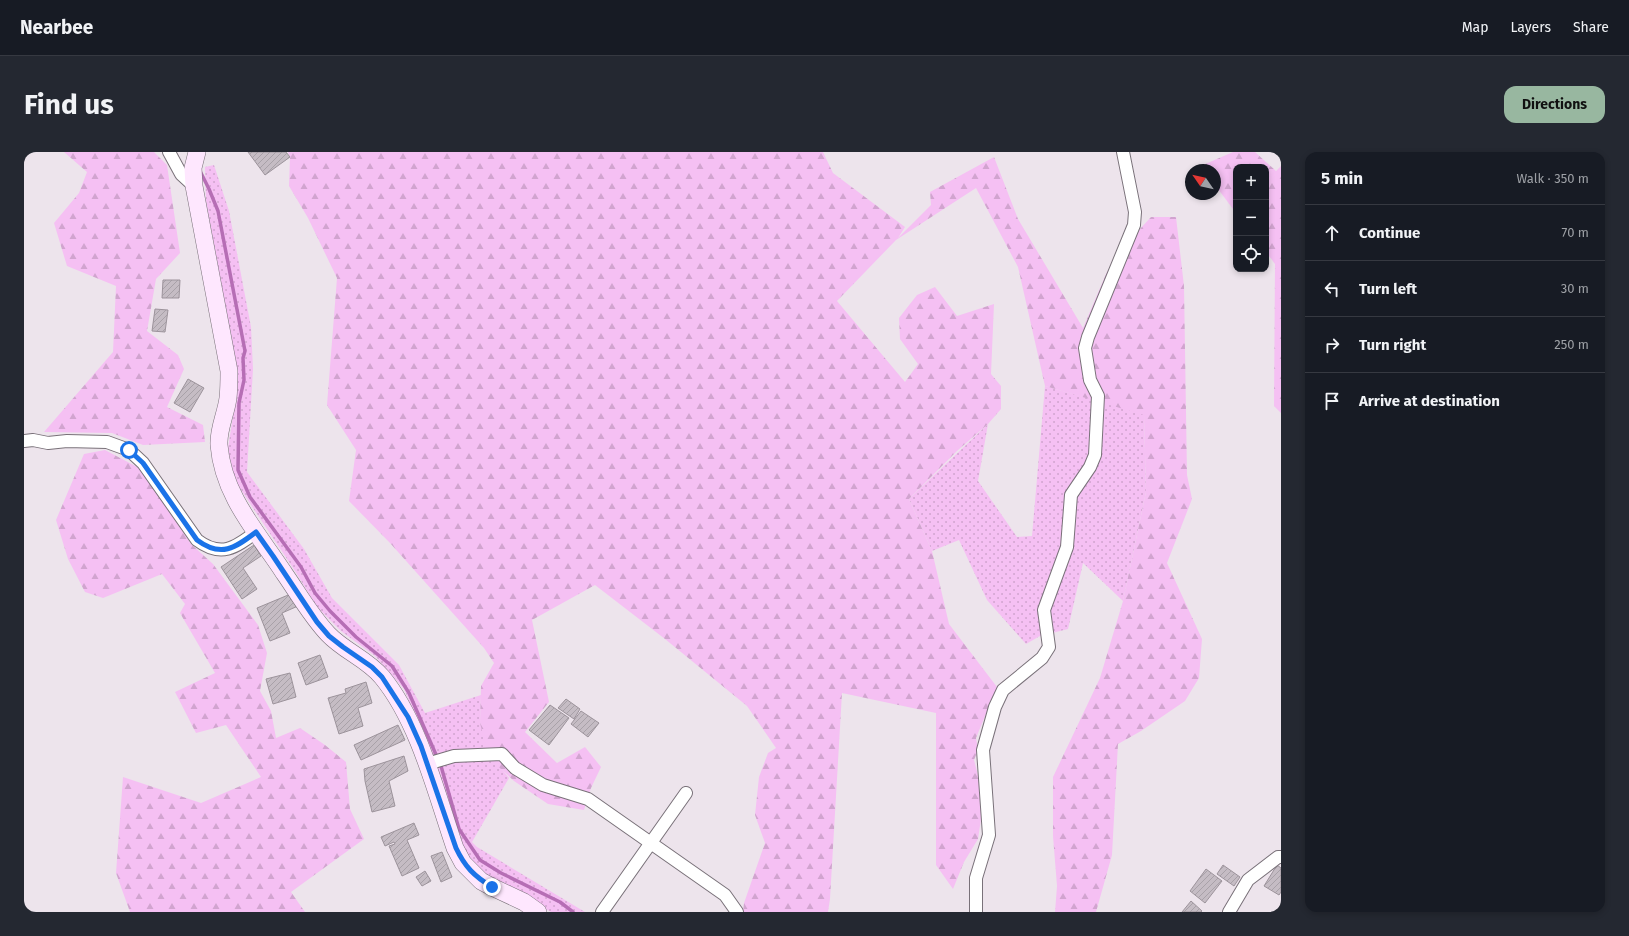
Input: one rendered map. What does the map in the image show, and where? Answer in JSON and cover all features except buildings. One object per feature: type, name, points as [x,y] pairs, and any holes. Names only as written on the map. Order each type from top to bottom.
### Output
[{"type":"street","points":[[169,152],[181,174],[194,186]]},
{"type":"street","points":[[197,152],[193,168],[194,186],[229,371],[228,398],[219,445],[224,475],[238,504],[317,622],[329,636],[372,667],[382,677],[408,717],[427,764],[462,863],[481,881],[524,902],[538,912]]},
{"type":"street","points":[[976,912],[976,878],[989,835],[983,750],[995,707],[1003,690],[1042,658],[1049,647],[1044,610],[1066,548],[1071,495],[1090,467],[1095,455],[1098,396],[1090,380],[1085,348],[1088,337],[1134,225],[1135,212],[1123,152]]},
{"type":"street","points":[[24,441],[33,440],[48,443],[107,442],[129,450],[143,463],[197,540],[205,546],[222,550],[236,546],[256,532]]},
{"type":"street","points":[[427,764],[454,756],[502,754],[515,768],[543,785],[588,799],[725,895],[736,912]]},
{"type":"street","points":[[602,912],[686,793]]},
{"type":"street","points":[[1229,912],[1248,880],[1278,857],[1281,857]]},
{"type":"green space","points":[[64,152],[154,152],[167,165],[180,253],[156,279],[147,331],[178,355],[184,369],[167,407],[203,425],[205,442],[143,445],[112,433],[44,432],[113,352],[116,286],[67,266],[54,223],[79,193],[87,172]]},
{"type":"green space","points":[[288,152],[823,152],[833,173],[905,227],[898,238],[931,205],[930,192],[994,157],[1018,219],[1083,328],[1106,274],[1118,253],[1151,217],[1176,217],[1184,286],[1187,475],[1192,499],[1167,563],[1202,639],[1199,678],[1185,701],[1141,731],[1118,744],[1112,855],[1096,912],[1055,912],[1057,886],[1053,836],[1053,777],[1100,678],[1123,601],[1146,492],[1144,415],[1045,386],[1018,267],[976,188],[896,240],[837,301],[905,382],[918,364],[900,339],[899,318],[917,295],[935,287],[957,316],[994,304],[991,374],[1001,386],[1001,409],[988,424],[957,451],[909,499],[932,551],[949,624],[997,687],[976,738],[978,750],[974,760],[984,799],[978,839],[964,862],[953,889],[936,865],[936,713],[842,693],[828,912],[743,912],[744,903],[765,843],[755,815],[759,777],[768,753],[776,748],[747,706],[665,639],[595,585],[532,620],[549,702],[525,732],[557,763],[585,747],[601,767],[591,788],[584,810],[548,804],[514,781],[489,758],[480,723],[481,686],[494,663],[484,648],[390,543],[349,501],[356,450],[327,405],[337,278],[308,218],[289,186],[290,157]]},
{"type":"green space","points":[[1233,152],[1255,152],[1268,164],[1233,164],[1233,209],[1221,193],[1221,164],[1205,164]]},
{"type":"green space","points":[[214,165],[229,211],[251,327],[253,369],[247,472],[304,549],[332,598],[399,665],[425,713],[481,695],[480,723],[500,767],[509,778],[472,842],[477,847],[585,912],[551,912],[486,876],[465,860],[424,737],[404,689],[375,656],[341,631],[317,607],[295,571],[233,478],[228,448],[233,416],[237,370],[206,201],[205,167]]},
{"type":"green space","points":[[1269,165],[1276,171],[1281,166],[1281,413],[1274,406],[1275,264],[1269,256]]},
{"type":"green space","points":[[1045,386],[1144,414],[1146,492],[1123,601],[1083,563],[1068,629],[1040,636],[1026,644],[987,600],[959,540],[932,551],[909,499],[988,424],[978,481],[1017,537],[1032,536]]},
{"type":"green space","points":[[105,450],[141,469],[191,544],[213,564],[258,625],[267,653],[260,691],[271,711],[276,738],[300,728],[346,762],[350,809],[364,839],[291,892],[305,912],[130,912],[116,873],[123,777],[201,803],[261,777],[226,725],[196,733],[175,692],[215,673],[180,613],[185,604],[162,574],[103,598],[85,592],[68,559],[56,520],[84,454]]},
{"type":"waterway","points":[[200,171],[218,211],[245,351],[243,358],[244,380],[239,403],[238,470],[250,497],[301,567],[315,593],[330,611],[356,637],[392,666],[409,693],[441,766],[459,829],[480,860],[501,873],[560,902],[573,912]]},
{"type":"route","points":[[129,450],[143,463],[197,540],[205,546],[222,550],[236,546],[256,532],[317,622],[329,636],[343,647],[360,657],[382,677],[408,717],[421,746],[462,863],[481,881],[492,887]]}]
